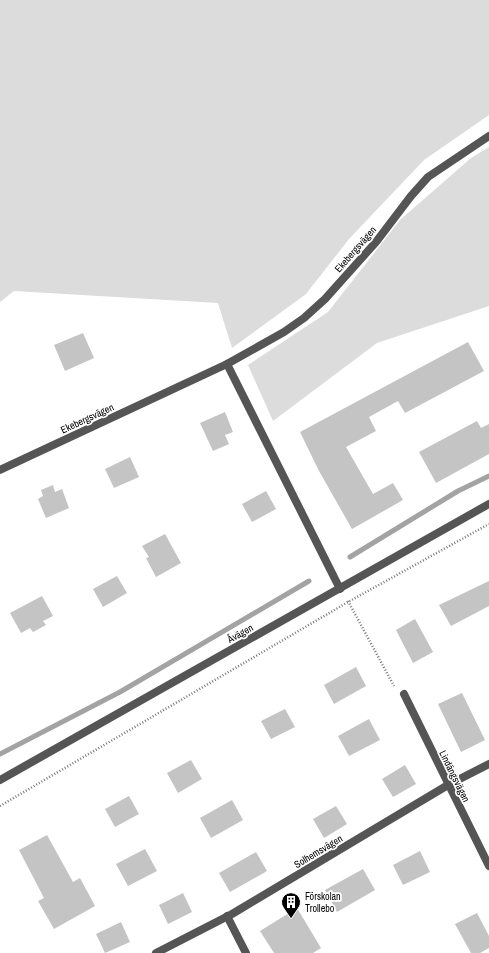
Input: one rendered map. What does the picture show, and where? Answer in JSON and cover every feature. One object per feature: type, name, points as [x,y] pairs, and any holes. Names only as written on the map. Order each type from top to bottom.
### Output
[{"type":"street","name":"Ekebergsvägen","points":[[0,470],[227,364],[284,332],[304,318],[325,299],[376,242],[411,196],[428,178],[489,136]]},
{"type":"street","points":[[227,364],[340,589]]},
{"type":"street","name":"Åvägen","points":[[0,780],[489,504]]},
{"type":"street","name":"Lindängsvägen","points":[[404,694],[489,866]]},
{"type":"street","name":"Solhemsvägen","points":[[156,953],[227,916],[448,785],[489,764]]},
{"type":"street","points":[[227,916],[246,953]]},
{"type":"path","points":[[0,806],[348,602],[489,524]]},
{"type":"path","points":[[348,602],[394,686],[404,694]]},
{"type":"shaded area","points":[[0,0],[489,0],[489,115],[424,160],[349,239],[306,294],[232,348],[218,303],[14,291],[0,302]]},
{"type":"shaded area","points":[[489,147],[489,306],[377,343],[273,421],[248,365],[328,312],[400,220],[471,158]]},
{"type":"building","points":[[83,333],[94,358],[65,371],[54,345]]},
{"type":"building","points":[[468,342],[484,371],[405,413],[398,401],[369,417],[376,431],[346,447],[373,494],[393,483],[403,500],[352,529],[319,471],[300,432]]},
{"type":"building","points":[[225,412],[233,432],[225,435],[229,444],[213,451],[200,423]]},
{"type":"building","points":[[477,421],[481,428],[489,424],[489,454],[436,483],[419,452]]},
{"type":"building","points":[[130,457],[139,477],[114,488],[105,469]]},
{"type":"building","points":[[53,485],[55,492],[62,489],[69,508],[46,518],[38,499],[43,496],[41,490]]},
{"type":"building","points":[[266,491],[276,509],[252,522],[242,504]]},
{"type":"building","points":[[165,534],[181,563],[156,577],[146,558],[149,557],[142,546]]},
{"type":"building","points":[[117,576],[127,593],[103,607],[93,589]]},
{"type":"building","points":[[489,581],[489,606],[451,626],[439,605]]},
{"type":"building","points":[[42,596],[53,616],[43,621],[46,625],[33,632],[30,628],[21,633],[10,613]]},
{"type":"building","points":[[415,619],[433,652],[413,663],[396,630]]},
{"type":"building","points":[[356,667],[366,686],[334,704],[324,685]]},
{"type":"building","points":[[462,693],[485,740],[461,752],[438,704]]},
{"type":"building","points":[[285,709],[295,727],[271,739],[261,721]]},
{"type":"building","points":[[369,719],[380,740],[349,756],[338,736]]},
{"type":"building","points":[[191,760],[202,779],[178,793],[167,773]]},
{"type":"building","points":[[405,765],[416,784],[393,797],[382,779]]},
{"type":"building","points":[[129,796],[139,814],[115,827],[105,809]]},
{"type":"building","points":[[232,800],[243,820],[211,838],[200,818]]},
{"type":"building","points":[[336,806],[347,824],[324,838],[313,819]]},
{"type":"building","points":[[47,835],[73,882],[80,878],[95,906],[54,929],[38,901],[44,898],[19,850]]},
{"type":"building","points":[[145,849],[157,871],[128,886],[116,864]]},
{"type":"building","points":[[420,851],[430,872],[403,885],[393,865]]},
{"type":"building","points":[[256,852],[267,871],[230,892],[219,873]]},
{"type":"building","points":[[363,869],[375,890],[337,912],[325,890]]},
{"type":"building","points":[[183,893],[192,912],[168,924],[159,905]]},
{"type":"building","name":"Förskolan Trollebo","points":[[297,908],[321,948],[313,953],[274,953],[260,931]]},
{"type":"building","points":[[477,913],[489,936],[489,948],[480,953],[471,953],[455,924]]},
{"type":"building","points":[[121,922],[130,942],[105,953],[96,934]]},
{"type":"waterway","points":[[350,557],[458,491],[489,476]]},
{"type":"waterway","points":[[0,754],[120,692],[309,581]]},
{"type":"place","name":"Förskolan Trollebo","points":[[291,919]]}]
